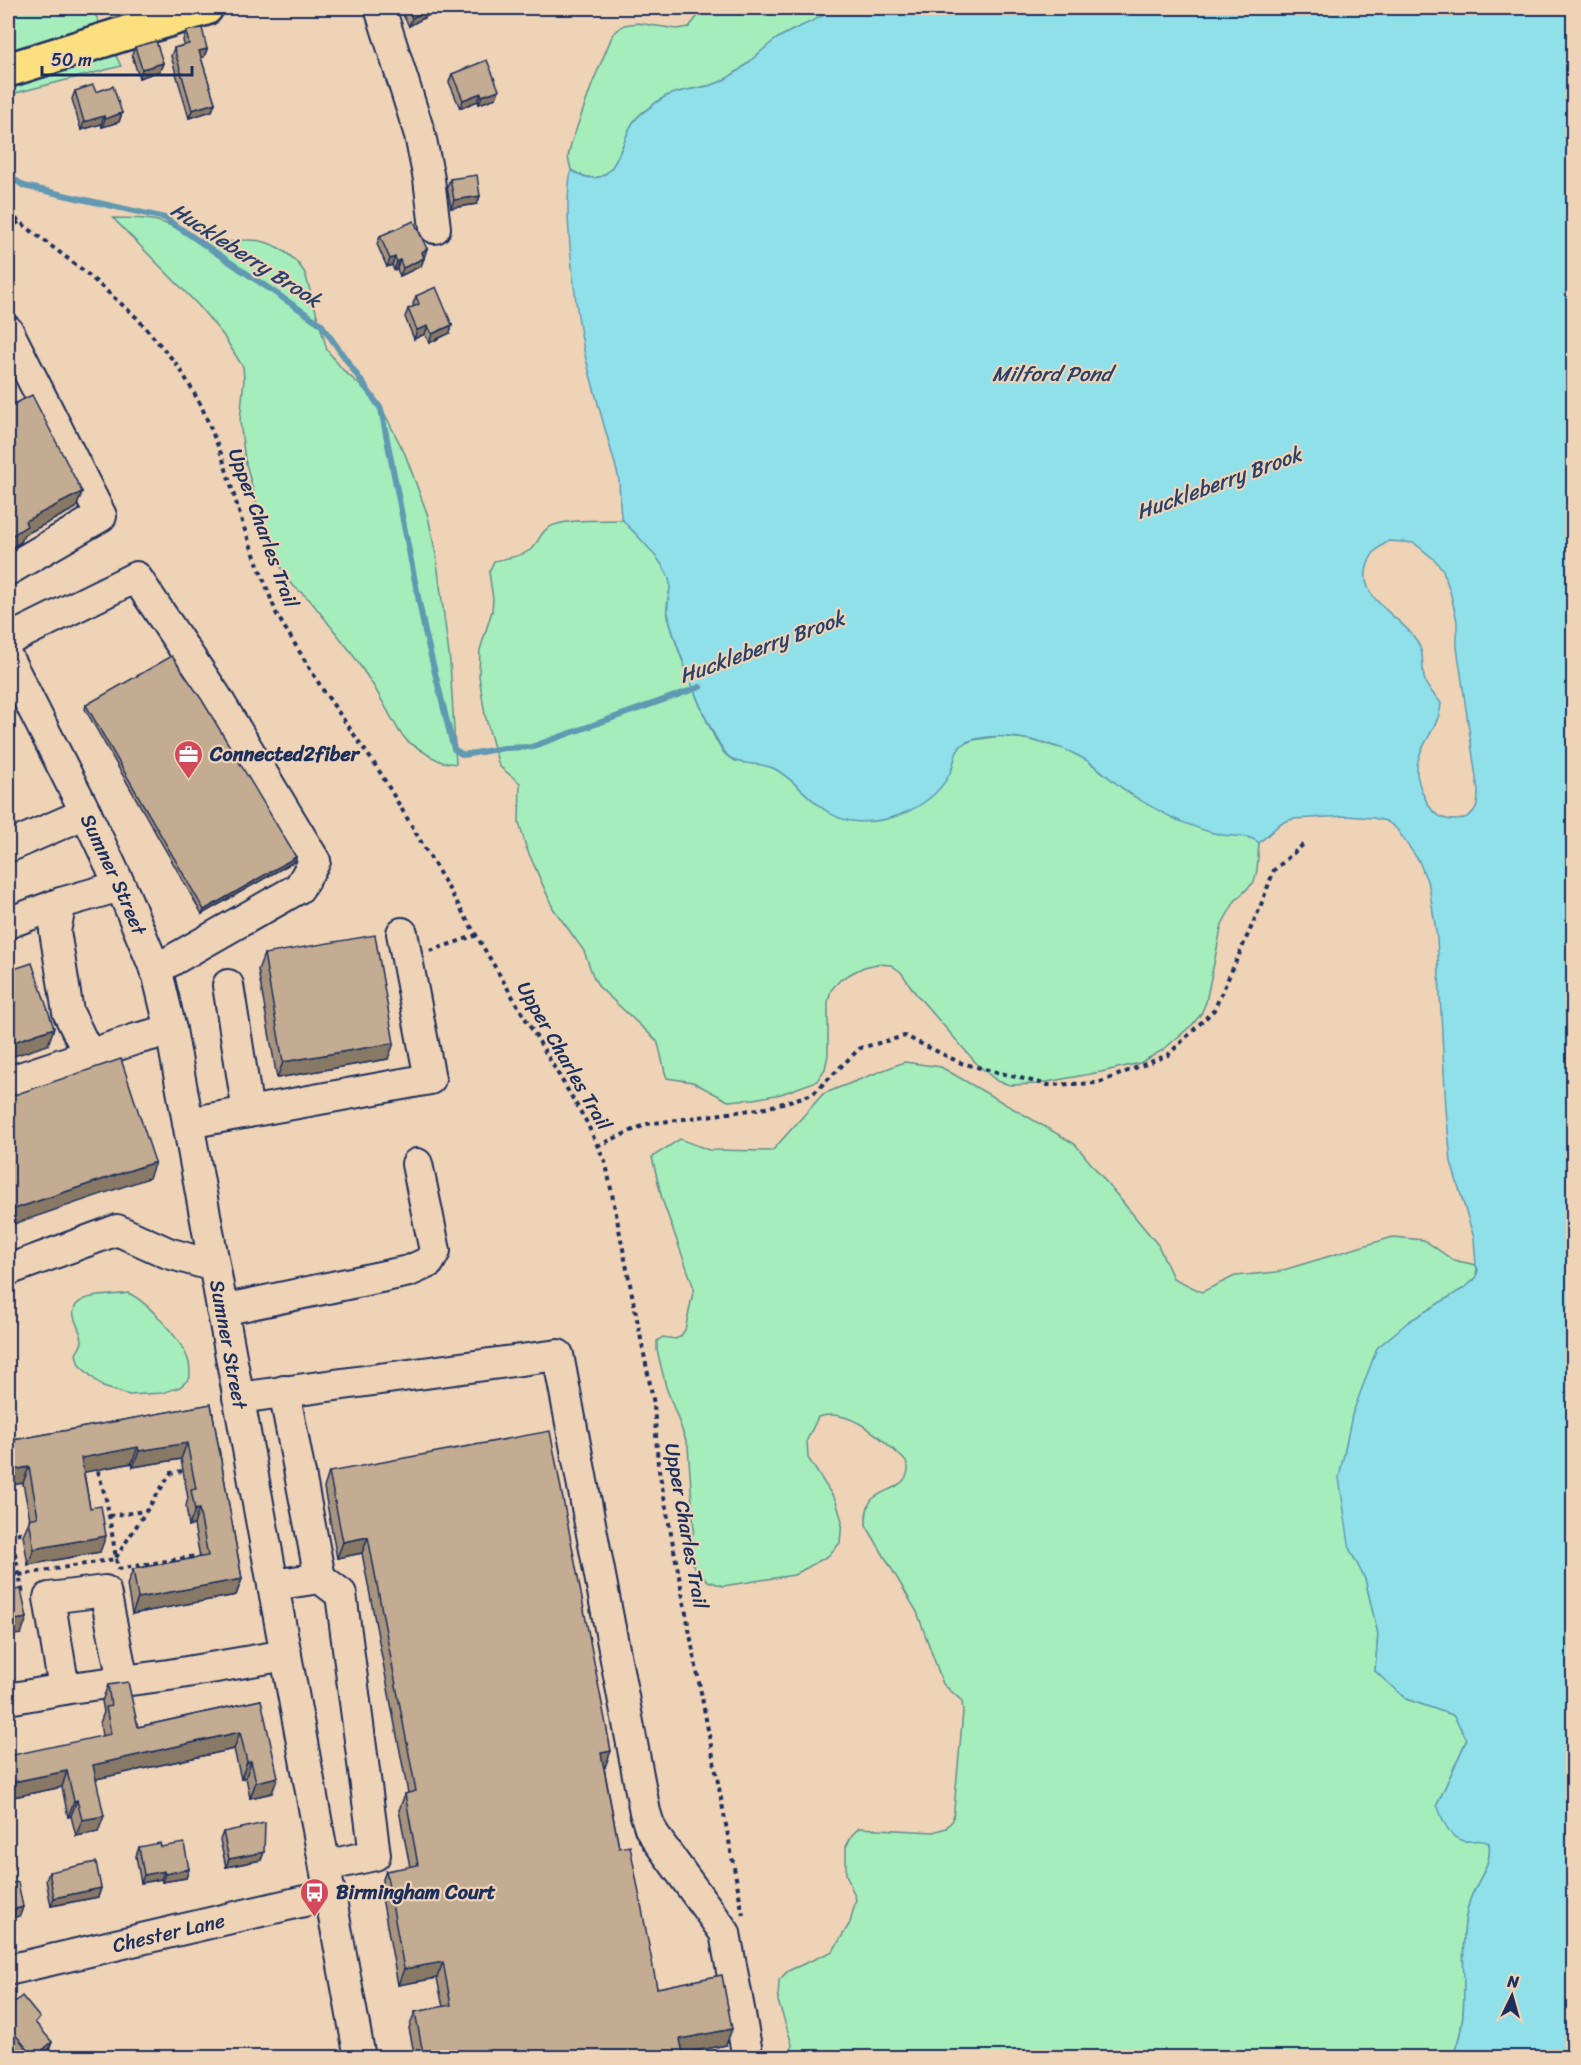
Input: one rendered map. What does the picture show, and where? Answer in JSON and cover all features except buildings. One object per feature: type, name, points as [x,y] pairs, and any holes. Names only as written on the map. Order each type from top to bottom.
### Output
[{"type":"main road","points":[[8,70],[206,8]]},
{"type":"street","points":[[380,8],[420,135],[429,179],[435,228]]},
{"type":"street","points":[[8,331],[19,381],[101,516],[8,570]]},
{"type":"street","points":[[8,640],[136,577],[215,695],[315,861],[298,888],[155,970]]},
{"type":"street","name":"Sumner Street","points":[[8,659],[86,813],[120,886],[155,970],[171,1030],[360,2058]]},
{"type":"street","points":[[8,848],[86,813]]},
{"type":"street","points":[[8,923],[61,903],[120,886]]},
{"type":"street","points":[[61,903],[55,931],[68,1012],[89,1054]]},
{"type":"street","points":[[188,1123],[430,1079],[404,945]]},
{"type":"street","points":[[228,985],[248,1112]]},
{"type":"street","points":[[8,1082],[136,1039],[171,1030]]},
{"type":"street","points":[[222,1310],[409,1271],[429,1262],[435,1251],[417,1164]]},
{"type":"street","points":[[8,1270],[117,1230],[168,1253],[214,1266]]},
{"type":"street","points":[[238,1398],[558,1354],[645,1812],[650,1828],[658,1841],[725,1933],[748,2058]]},
{"type":"street","points":[[273,1584],[320,1578],[284,1391]]},
{"type":"street","name":"Chester Lane","points":[[8,1970],[327,1880],[375,1855],[341,1594],[320,1578]]},
{"type":"street","points":[[64,1689],[49,1598],[105,1591],[123,1681]]},
{"type":"street","points":[[8,1699],[286,1655]]},
{"type":"path","name":"Upper Charles Trail","points":[[8,213],[84,271],[137,318],[179,367],[201,405],[222,456],[243,525],[277,615],[323,690],[378,769],[586,1121],[606,1164],[654,1404],[658,1465],[745,1924]]},
{"type":"path","points":[[8,229],[19,222]]},
{"type":"path","points":[[597,1146],[647,1124],[766,1108],[813,1094],[860,1048],[905,1036],[961,1063],[1048,1085],[1098,1083],[1168,1055],[1214,1010],[1274,870],[1306,842]]},
{"type":"path","points":[[404,945],[439,949],[477,935]]},
{"type":"path","points":[[98,1471],[109,1516],[115,1559]]},
{"type":"path","points":[[8,1567],[20,1576],[115,1559],[171,1473],[182,1471]]},
{"type":"path","points":[[109,1516],[145,1511]]},
{"type":"path","points":[[8,1517],[9,1535],[20,1576]]},
{"type":"path","points":[[9,1535],[26,1532]]},
{"type":"path","points":[[118,1569],[196,1556]]},
{"type":"green space","points":[[8,8],[92,8],[121,66],[8,95]]},
{"type":"green space","points":[[704,8],[834,8],[775,40],[743,67],[720,82],[678,92],[657,102],[634,122],[611,169],[604,175],[595,178],[584,177],[571,170],[568,157],[571,144],[613,34],[624,25],[637,23],[677,29],[689,27]]},
{"type":"green space","points":[[113,218],[158,221],[211,242],[257,240],[265,242],[288,254],[305,273],[327,350],[343,370],[381,407],[405,454],[428,516],[436,555],[450,662],[456,764],[442,762],[407,741],[351,652],[310,600],[290,583],[283,572],[262,524],[245,460],[240,421],[243,367],[223,335],[198,305]]},
{"type":"green space","points":[[623,520],[657,557],[667,573],[670,581],[667,608],[669,620],[701,708],[719,746],[735,761],[765,765],[779,771],[817,803],[840,818],[952,769],[955,755],[961,745],[973,740],[1000,736],[1026,739],[1065,749],[1088,761],[1130,794],[1176,819],[1213,833],[1252,837],[1259,843],[1254,882],[1235,901],[1222,924],[1206,1002],[1201,1014],[1193,1024],[1163,1050],[1140,1063],[1036,1084],[1010,1085],[997,1081],[977,1064],[916,994],[901,972],[891,965],[877,964],[852,973],[840,980],[831,990],[828,1002],[828,1055],[825,1069],[817,1081],[781,1094],[728,1101],[693,1082],[667,1078],[657,1041],[599,987],[584,951],[553,908],[526,847],[519,822],[520,783],[499,766],[485,715],[479,676],[480,650],[492,611],[493,599],[489,572],[494,561],[518,556],[533,548],[545,530],[555,525],[573,521]]},
{"type":"green space","points":[[904,1062],[941,1067],[1075,1144],[1158,1245],[1173,1278],[1202,1292],[1235,1276],[1277,1272],[1393,1237],[1424,1240],[1453,1260],[1476,1265],[1476,1278],[1466,1287],[1408,1322],[1350,1550],[1365,1578],[1378,1634],[1375,1671],[1406,1699],[1453,1715],[1467,1739],[1437,1805],[1465,1841],[1482,1839],[1489,1843],[1488,1859],[1469,1903],[1465,1922],[1464,2001],[1459,2039],[1452,2057],[791,2057],[792,2044],[778,2001],[779,1980],[788,1971],[833,1951],[850,1923],[856,1899],[846,1874],[846,1847],[852,1835],[859,1828],[933,1832],[946,1828],[953,1820],[963,1712],[962,1701],[943,1684],[917,1612],[866,1525],[870,1502],[879,1494],[902,1482],[906,1477],[907,1465],[888,1445],[860,1424],[840,1416],[818,1417],[807,1440],[808,1458],[836,1501],[842,1521],[840,1543],[828,1556],[794,1575],[723,1586],[708,1581],[692,1564],[687,1552],[694,1530],[688,1446],[666,1387],[657,1341],[663,1337],[675,1339],[680,1337],[685,1330],[694,1288],[662,1199],[652,1157],[680,1139],[709,1150],[772,1151],[823,1094]]},
{"type":"green space","points":[[128,1293],[155,1313],[173,1334],[186,1355],[190,1378],[180,1387],[162,1393],[129,1395],[103,1387],[79,1365],[76,1354],[82,1341],[74,1318],[74,1308],[89,1297]]},
{"type":"water","name":"Milford Pond","points":[[834,8],[1573,8],[1573,2057],[1452,2057],[1459,2039],[1464,2001],[1465,1922],[1469,1903],[1488,1859],[1489,1843],[1480,1840],[1459,1840],[1450,1833],[1437,1805],[1467,1739],[1453,1715],[1406,1699],[1375,1671],[1378,1634],[1365,1579],[1350,1550],[1339,1478],[1352,1415],[1377,1348],[1408,1322],[1466,1287],[1476,1278],[1478,1270],[1474,1238],[1451,1162],[1437,938],[1429,886],[1419,861],[1396,828],[1386,821],[1373,818],[1346,816],[1293,819],[1281,823],[1259,843],[1250,838],[1208,831],[1177,820],[1146,804],[1077,755],[1047,744],[1014,737],[982,738],[964,743],[956,753],[951,771],[944,783],[922,804],[909,811],[895,817],[865,822],[840,818],[820,806],[775,769],[734,760],[724,751],[703,713],[674,636],[668,609],[670,583],[665,570],[622,518],[618,475],[585,355],[578,318],[568,223],[571,170],[584,177],[595,178],[604,175],[611,169],[634,122],[657,102],[678,92],[720,82],[743,67],[775,40]],"holes":[[[1389,541],[1414,543],[1435,560],[1443,570],[1457,621],[1457,647],[1478,791],[1474,811],[1458,820],[1445,819],[1434,812],[1425,799],[1418,778],[1417,764],[1423,746],[1437,721],[1441,703],[1426,684],[1421,649],[1413,635],[1375,598],[1368,588],[1366,577],[1368,564],[1382,545]]]},
{"type":"waterway","name":"Huckleberry Brook","points":[[8,175],[24,186],[165,218],[321,324],[381,409],[425,632],[454,749],[463,755],[504,748],[531,747],[700,687]]},
{"type":"place","name":"Connected2fiber","points":[[189,780]]},
{"type":"place","name":"Birmingham Court","points":[[315,1918]]}]
